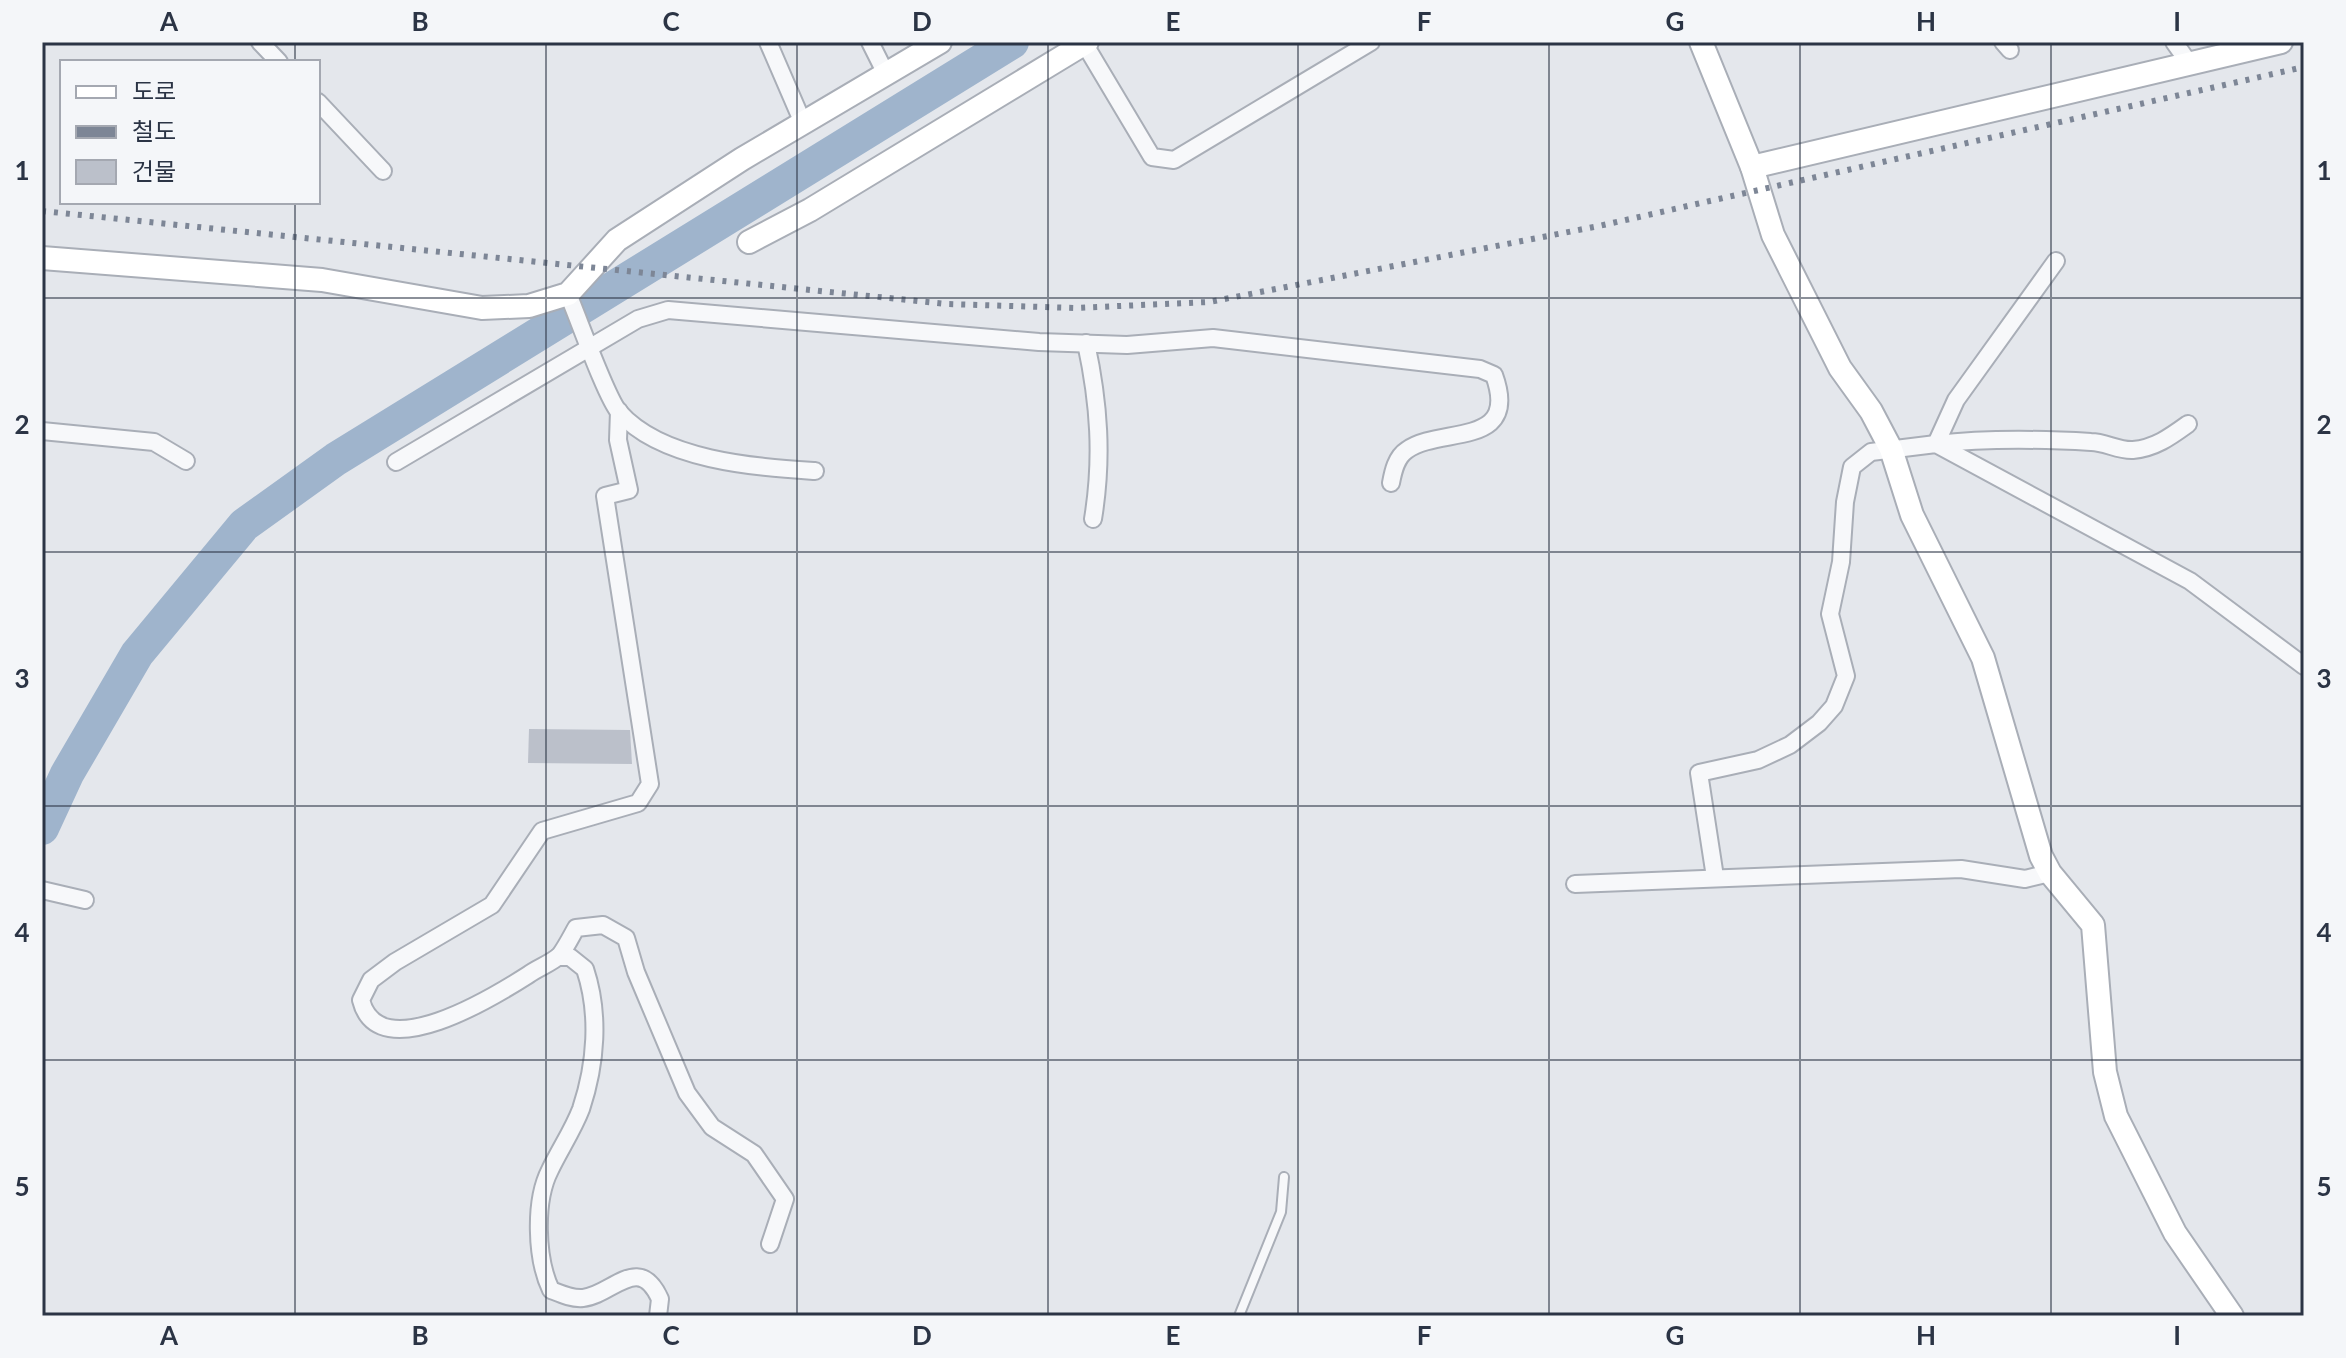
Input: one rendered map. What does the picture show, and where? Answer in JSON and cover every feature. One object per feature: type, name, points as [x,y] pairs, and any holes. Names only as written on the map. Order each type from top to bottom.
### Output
[{"type":"street","points":[[260,42],[277,60]]},
{"type":"street","points":[[768,42],[803,123]]},
{"type":"street","points":[[870,42],[885,72]]},
{"type":"street","points":[[749,242],[810,210],[1085,43],[1152,157],[1174,160],[1371,42]]},
{"type":"street","points":[[1701,42],[1752,167],[1773,235],[1840,368],[1871,411],[1891,449],[1912,515],[1983,658],[2033,832],[2050,873],[2093,925],[2105,1072],[2116,1116],[2175,1233],[2232,1316]]},
{"type":"street","points":[[2174,42],[2189,63]]},
{"type":"street","points":[[1752,167],[2281,42]]},
{"type":"street","points":[[42,258],[322,280],[482,308],[571,300],[617,240],[926,46]]},
{"type":"street","points":[[320,104],[383,171]]},
{"type":"street","points":[[1936,444],[1956,400],[2056,261]]},
{"type":"street","points":[[571,300],[619,411],[618,440],[629,490],[605,496],[650,784],[638,803],[542,831],[492,905],[371,980],[361,1000],[364,1013],[372,1022],[387,1028],[427,1025],[469,1010],[558,957],[576,928],[603,925],[626,938],[636,972],[687,1093],[712,1127],[754,1154],[785,1199],[770,1244]]},
{"type":"street","points":[[396,462],[590,343],[638,319],[668,310],[1086,343],[1127,345],[1213,338],[1480,369],[1494,375],[1498,387],[1495,415],[1482,431],[1423,443],[1405,451],[1394,467],[1391,483]]},
{"type":"street","points":[[1086,343],[1097,394],[1101,437],[1093,519]]},
{"type":"street","points":[[619,411],[677,448],[709,459],[739,466],[815,471]]},
{"type":"street","points":[[1715,877],[1699,773],[1758,760],[1790,745],[1819,723],[1834,706],[1846,676],[1830,614],[1841,562],[1845,502],[1852,467],[1871,452],[1980,439],[2101,442],[2130,450],[2159,444],[2188,424]]},
{"type":"street","points":[[42,431],[154,442],[178,452],[186,461]]},
{"type":"street","points":[[1936,444],[2190,581],[2304,666]]},
{"type":"street","points":[[1575,884],[1961,869],[2025,879],[2050,873]]},
{"type":"street","points":[[42,890],[85,900]]},
{"type":"street","points":[[558,957],[570,957],[585,969],[595,1016],[594,1054],[580,1112],[544,1186],[539,1250],[543,1273],[551,1290],[580,1299],[598,1295],[622,1280],[635,1277],[648,1281],[660,1299],[658,1316]]},
{"type":"lane","points":[[1239,1316],[1277,1223],[1284,1177]]},
{"type":"building","points":[[529,729],[630,730],[632,764],[528,763]]},
{"type":"waterway","points":[[42,828],[67,774],[137,654],[244,525],[336,459],[1012,42]]},
{"type":"railway","points":[[42,211],[947,304],[1075,308],[1209,302],[1599,226],[2304,67]]}]
